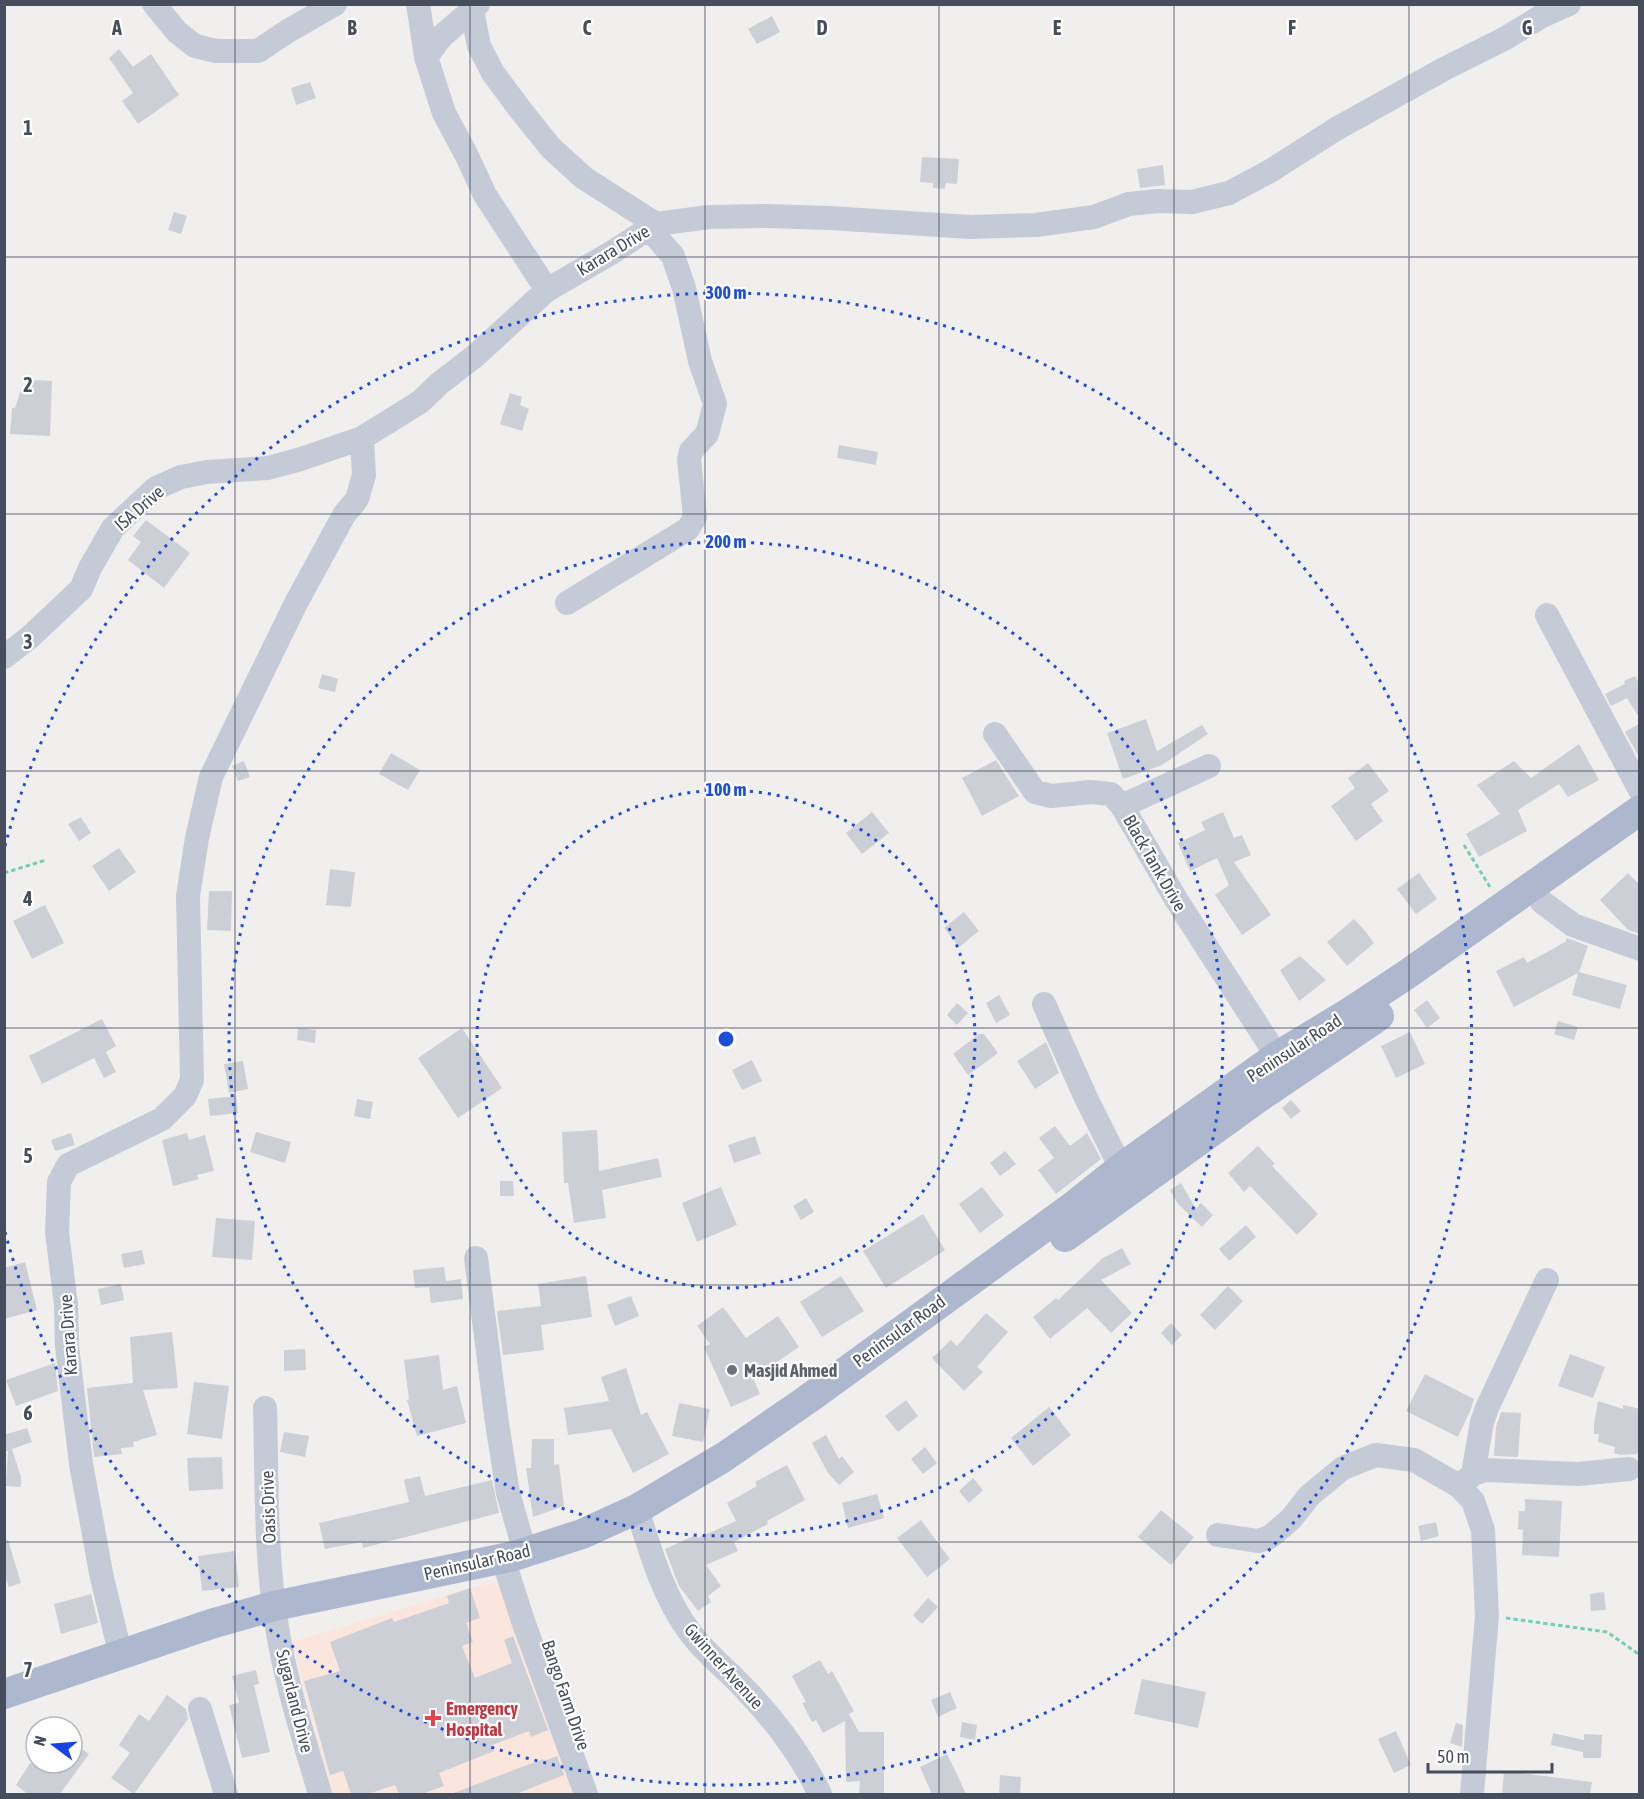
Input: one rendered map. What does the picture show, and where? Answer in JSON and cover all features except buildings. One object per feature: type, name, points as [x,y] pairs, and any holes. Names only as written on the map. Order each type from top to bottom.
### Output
[{"type":"main road","name":"Peninsular Road","points":[[4,1694],[211,1624],[275,1616],[512,1562],[582,1534],[640,1518],[813,1417],[1387,987],[1640,810]]},
{"type":"main road","name":"Peninsular Road","points":[[640,1518],[1072,1207],[1121,1168],[1283,1067],[1364,1027],[1640,831]]},
{"type":"main road","name":"Peninsular Road","points":[[4,1715],[121,1678],[275,1616]]},
{"type":"street","points":[[154,4],[177,32],[195,46],[216,51],[258,51],[335,4]]},
{"type":"street","points":[[418,4],[426,57],[444,113],[485,195],[547,290]]},
{"type":"street","points":[[567,603],[688,529],[695,518],[689,459],[692,451],[707,434],[715,404],[700,361],[684,288],[673,255],[653,226],[709,217],[767,216],[970,227],[1036,225],[1094,217],[1129,204],[1157,201],[1192,202],[1229,193],[1272,170],[1336,129],[1444,69],[1504,39],[1542,16],[1569,4]]},
{"type":"street","points":[[426,57],[441,37],[475,7]]},
{"type":"street","name":"Karara Drive","points":[[121,1656],[102,1578],[81,1464],[57,1232],[59,1182],[68,1165],[162,1119],[185,1096],[192,1080],[188,896],[197,838],[212,777],[296,603],[344,515],[357,499],[364,475],[362,438],[420,402],[475,356],[547,290],[653,226],[584,178],[551,148],[493,73],[479,46],[475,7]]},
{"type":"street","name":"ISA Drive","points":[[4,657],[30,638],[81,589],[113,528],[156,488],[181,477],[207,472],[268,468],[362,438]]},
{"type":"street","points":[[1547,615],[1640,790]]},
{"type":"street","name":"Black Tank Drive","points":[[995,734],[1035,792],[1051,796],[1091,792],[1110,794],[1122,806],[1177,901],[1283,1067]]},
{"type":"street","points":[[1122,806],[1209,766]]},
{"type":"street","points":[[1542,902],[1573,925],[1640,949]]},
{"type":"street","points":[[1044,1004],[1086,1098],[1121,1168]]},
{"type":"street","points":[[476,1258],[506,1481],[512,1562],[519,1610],[586,1794]]},
{"type":"street","points":[[1472,1794],[1487,1615],[1483,1530],[1466,1480],[1487,1408],[1547,1280]]},
{"type":"street","name":"Oasis Drive","points":[[265,1408],[267,1518],[275,1616]]},
{"type":"street","points":[[1218,1535],[1258,1541],[1270,1537],[1291,1519],[1310,1495],[1343,1468],[1376,1455],[1414,1460],[1466,1480],[1485,1470],[1578,1474],[1629,1469]]},
{"type":"street","name":"Gwinner Avenue","points":[[640,1518],[672,1603],[688,1630],[787,1737],[820,1794]]},
{"type":"street","name":"Bango Farm Drive","points":[[519,1610],[532,1609],[535,1612],[602,1794]]},
{"type":"street","name":"Sugarland Drive","points":[[275,1616],[292,1701],[320,1794]]},
{"type":"street","points":[[200,1709],[225,1794]]},
{"type":"path","points":[[1464,845],[1502,907]]},
{"type":"path","points":[[4,873],[46,860]]},
{"type":"path","points":[[1487,1615],[1607,1632],[1640,1655]]},
{"type":"shaded area","name":"Emergency Hospital","points":[[496,1582],[500,1583],[583,1794],[331,1794],[292,1642]]},
{"type":"place","name":"Masjid Ahmed","points":[[732,1370]]},
{"type":"place","name":"Emergency Hospital","points":[[433,1718]]}]
